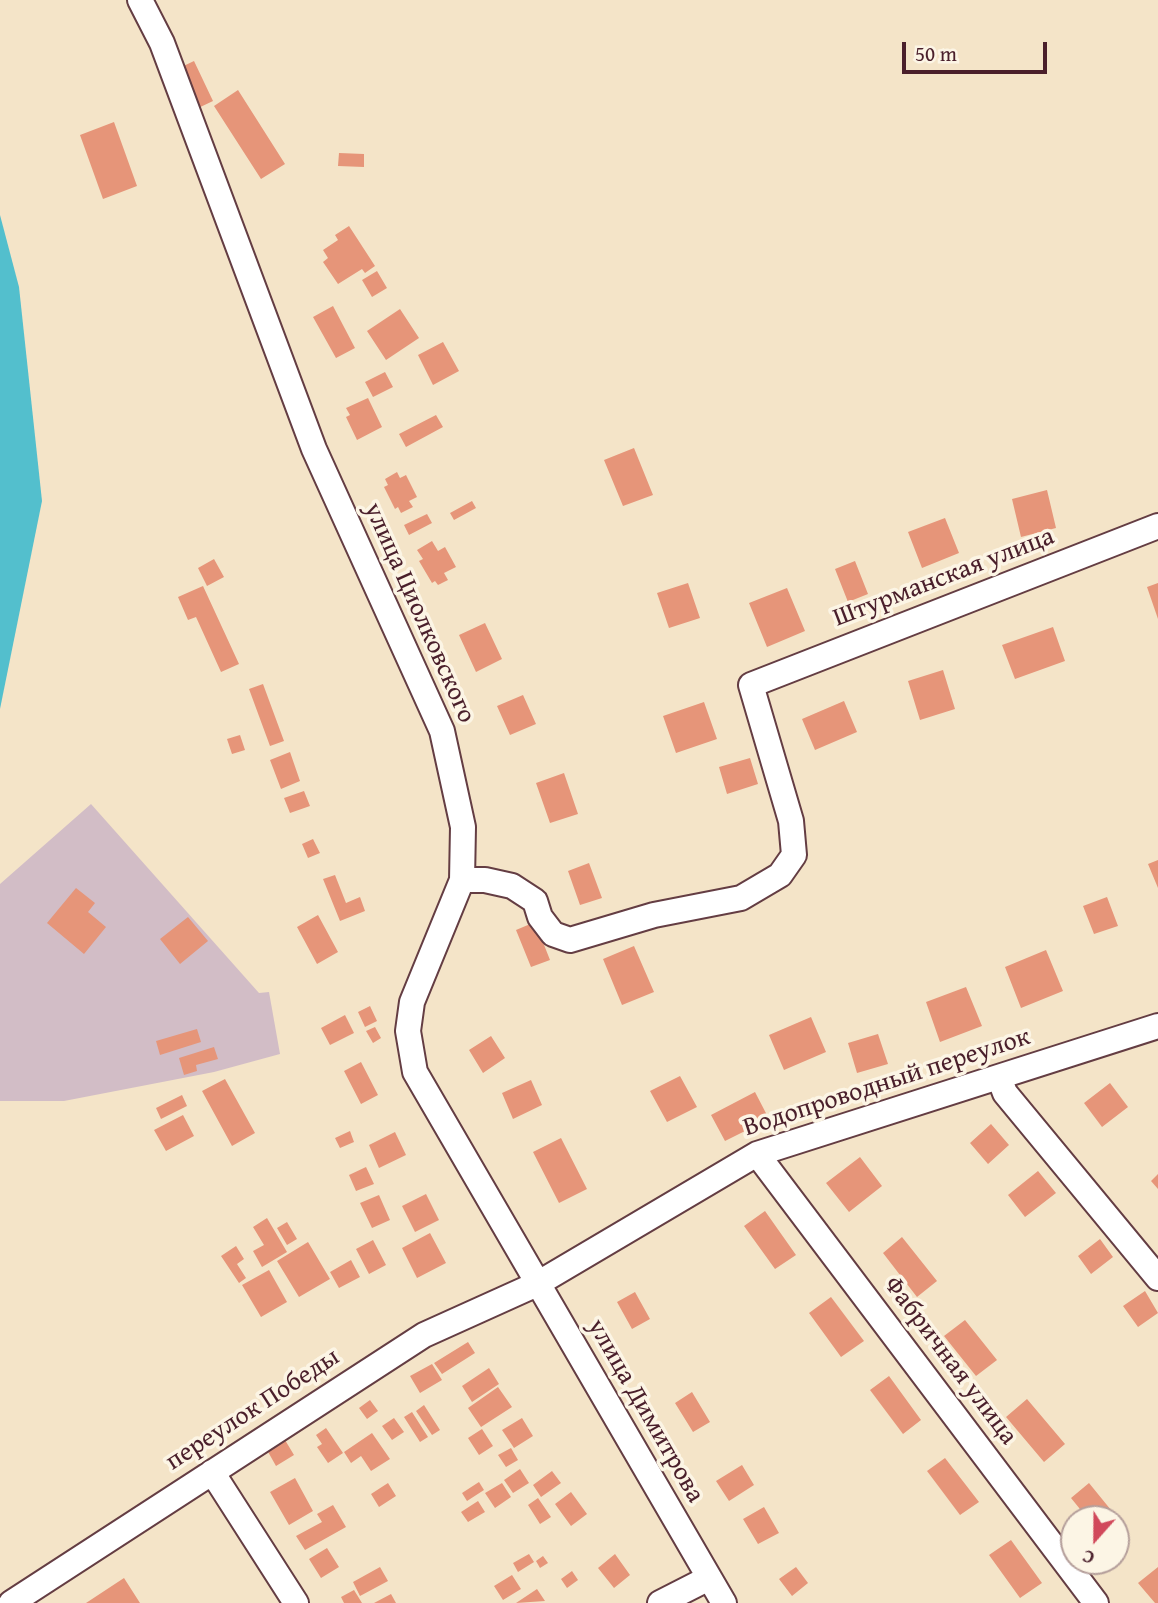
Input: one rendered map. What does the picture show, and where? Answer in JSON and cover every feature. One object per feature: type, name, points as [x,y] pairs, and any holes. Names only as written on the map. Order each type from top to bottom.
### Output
[{"type":"street","name":"улица Циолковского","points":[[140,0],[162,43],[314,449],[442,731],[463,827],[462,880],[412,1002],[408,1031],[415,1072],[516,1248]]},
{"type":"street","name":"Штурманская улица","points":[[462,880],[485,880],[512,886],[535,901],[540,917],[552,934],[570,940],[654,915],[741,898],[780,875],[794,855],[790,821],[751,685],[1158,526]]},
{"type":"street","name":"Водопроводный переулок","points":[[537,1284],[757,1154],[1002,1085],[1158,1026]]},
{"type":"street","points":[[1002,1085],[1158,1278]]},
{"type":"street","name":"Фабричная улица","points":[[757,1154],[1096,1603]]},
{"type":"street","name":"улица Димитрова","points":[[516,1248],[724,1603]]},
{"type":"street","name":"переулок Победы","points":[[11,1603],[424,1335],[537,1284]]},
{"type":"street","points":[[212,1472],[296,1603]]},
{"type":"street","points":[[660,1603],[709,1578]]},
{"type":"shaded area","points":[[91,804],[259,993],[269,992],[280,1054],[214,1072],[64,1101],[0,1101],[0,884]]},
{"type":"water","points":[[0,215],[19,287],[42,501],[0,709]]},
{"type":"building","points":[[194,61],[213,101],[194,110],[175,70]]},
{"type":"building","points":[[238,90],[285,164],[261,179],[214,106]]},
{"type":"building","points":[[114,122],[137,186],[103,199],[80,135]]},
{"type":"building","points":[[339,153],[364,154],[364,167],[338,166]]},
{"type":"building","points":[[349,226],[375,266],[365,273],[362,269],[338,284],[323,262],[328,258],[323,250],[338,240],[335,235]]},
{"type":"building","points":[[377,271],[387,288],[372,297],[362,280]]},
{"type":"building","points":[[333,306],[355,348],[336,358],[313,317]]},
{"type":"building","points":[[400,309],[419,338],[386,360],[367,331]]},
{"type":"building","points":[[443,342],[459,371],[433,385],[418,355]]},
{"type":"building","points":[[385,372],[393,387],[373,397],[365,382]]},
{"type":"building","points":[[368,398],[382,427],[357,440],[346,417],[350,415],[346,408]]},
{"type":"building","points":[[436,415],[443,427],[406,447],[399,434]]},
{"type":"building","points":[[634,448],[653,495],[623,506],[604,460]]},
{"type":"building","points":[[397,472],[400,478],[406,475],[417,497],[409,501],[413,507],[401,513],[398,507],[395,509],[384,487],[388,485],[385,479]]},
{"type":"building","points":[[1047,490],[1056,528],[1021,537],[1012,499]]},
{"type":"building","points":[[472,501],[476,508],[454,520],[450,513]]},
{"type":"building","points":[[427,514],[432,523],[409,535],[404,525]]},
{"type":"building","points":[[945,518],[959,553],[922,568],[908,532]]},
{"type":"building","points":[[432,541],[438,551],[445,547],[456,567],[444,573],[448,580],[438,585],[435,581],[432,583],[419,561],[423,559],[417,550]]},
{"type":"building","points":[[214,559],[224,577],[207,586],[198,568]]},
{"type":"building","points":[[855,561],[868,594],[848,602],[835,569]]},
{"type":"building","points":[[688,583],[700,618],[669,628],[657,593]]},
{"type":"building","points":[[1158,583],[1158,619],[1147,587]]},
{"type":"building","points":[[203,586],[239,664],[221,672],[196,617],[188,620],[178,597]]},
{"type":"building","points":[[787,588],[805,631],[767,647],[749,603]]},
{"type":"building","points":[[485,623],[502,659],[476,672],[459,635]]},
{"type":"building","points":[[1053,627],[1065,661],[1015,679],[1002,645]]},
{"type":"building","points":[[943,670],[955,709],[920,720],[908,681]]},
{"type":"building","points":[[263,684],[284,741],[270,746],[249,689]]},
{"type":"building","points":[[523,695],[536,724],[510,735],[497,706]]},
{"type":"building","points":[[844,701],[857,732],[815,750],[802,719]]},
{"type":"building","points":[[704,702],[717,739],[676,753],[663,716]]},
{"type":"building","points":[[240,735],[245,750],[232,754],[227,739]]},
{"type":"building","points":[[290,752],[300,781],[281,789],[270,760]]},
{"type":"building","points":[[750,758],[758,784],[727,794],[719,767]]},
{"type":"building","points":[[564,773],[578,814],[550,823],[536,783]]},
{"type":"building","points":[[304,791],[310,806],[290,813],[284,798]]},
{"type":"building","points":[[313,839],[320,853],[308,858],[302,844]]},
{"type":"building","points":[[1158,860],[1158,888],[1148,864]]},
{"type":"building","points":[[589,863],[602,898],[580,905],[568,871]]},
{"type":"building","points":[[335,875],[346,903],[360,897],[365,911],[340,921],[323,879]]},
{"type":"building","points":[[76,888],[95,903],[88,912],[106,927],[84,954],[47,923]]},
{"type":"building","points":[[1107,897],[1118,926],[1094,934],[1083,906]]},
{"type":"building","points":[[318,915],[338,952],[317,964],[297,927]]},
{"type":"building","points":[[188,917],[208,941],[180,964],[160,939]]},
{"type":"building","points":[[535,922],[550,960],[531,967],[516,930]]},
{"type":"building","points":[[634,946],[654,992],[622,1005],[603,959]]},
{"type":"building","points":[[1046,950],[1063,991],[1021,1008],[1005,967]]},
{"type":"building","points":[[966,987],[982,1026],[940,1042],[926,1002]]},
{"type":"building","points":[[370,1006],[377,1021],[365,1027],[358,1012]]},
{"type":"building","points":[[345,1015],[354,1033],[330,1045],[321,1028]]},
{"type":"building","points":[[811,1017],[826,1052],[784,1070],[769,1035]]},
{"type":"building","points":[[375,1027],[381,1038],[373,1043],[366,1031]]},
{"type":"building","points":[[197,1029],[201,1042],[160,1055],[156,1041]]},
{"type":"building","points":[[878,1034],[888,1064],[857,1073],[848,1043]]},
{"type":"building","points":[[491,1036],[505,1058],[483,1073],[469,1050]]},
{"type":"building","points":[[214,1047],[218,1059],[196,1065],[197,1071],[184,1075],[179,1058]]},
{"type":"building","points":[[361,1062],[378,1095],[361,1104],[344,1071]]},
{"type":"building","points":[[680,1076],[697,1107],[667,1122],[650,1091]]},
{"type":"building","points":[[225,1079],[255,1133],[232,1146],[202,1091]]},
{"type":"building","points":[[531,1080],[542,1105],[513,1119],[502,1093]]},
{"type":"building","points":[[1110,1083],[1128,1107],[1102,1127],[1084,1103]]},
{"type":"building","points":[[755,1092],[769,1119],[725,1141],[711,1115]]},
{"type":"building","points":[[182,1095],[187,1106],[161,1119],[156,1108]]},
{"type":"building","points":[[183,1115],[194,1136],[166,1151],[154,1130]]},
{"type":"building","points":[[991,1124],[1009,1145],[988,1164],[970,1143]]},
{"type":"building","points":[[350,1131],[354,1142],[340,1148],[335,1138]]},
{"type":"building","points":[[395,1132],[406,1155],[379,1168],[369,1145]]},
{"type":"building","points":[[561,1138],[587,1189],[559,1203],[533,1152]]},
{"type":"building","points":[[860,1157],[882,1186],[849,1212],[826,1183]]},
{"type":"building","points":[[366,1167],[374,1184],[356,1191],[349,1175]]},
{"type":"building","points":[[1038,1171],[1056,1193],[1025,1217],[1008,1195]]},
{"type":"building","points":[[1158,1174],[1158,1189],[1151,1181]]},
{"type":"building","points":[[426,1194],[439,1220],[415,1232],[402,1206]]},
{"type":"building","points":[[379,1195],[390,1220],[372,1228],[360,1203]]},
{"type":"building","points":[[765,1211],[796,1255],[775,1269],[744,1226]]},
{"type":"building","points":[[267,1218],[287,1252],[262,1267],[253,1251],[264,1245],[253,1227]]},
{"type":"building","points":[[287,1222],[297,1239],[287,1245],[277,1228]]},
{"type":"building","points":[[430,1233],[446,1263],[417,1278],[402,1248]]},
{"type":"building","points":[[902,1237],[937,1281],[917,1297],[883,1253]]},
{"type":"building","points":[[1100,1239],[1113,1257],[1091,1274],[1078,1256]]},
{"type":"building","points":[[373,1240],[386,1265],[369,1274],[356,1249]]},
{"type":"building","points":[[308,1242],[330,1279],[299,1297],[277,1261]]},
{"type":"building","points":[[236,1246],[244,1259],[237,1264],[246,1278],[239,1283],[221,1256]]},
{"type":"building","points":[[351,1260],[360,1277],[339,1288],[330,1272]]},
{"type":"building","points":[[269,1270],[287,1302],[261,1317],[242,1285]]},
{"type":"building","points":[[1145,1291],[1158,1313],[1138,1327],[1123,1306]]},
{"type":"building","points":[[635,1292],[650,1319],[632,1329],[617,1302]]},
{"type":"building","points":[[831,1297],[864,1341],[841,1357],[809,1313]]},
{"type":"building","points":[[965,1320],[997,1360],[976,1376],[944,1336]]},
{"type":"building","points":[[468,1342],[475,1353],[442,1374],[434,1363]]},
{"type":"building","points":[[432,1364],[442,1380],[420,1393],[410,1376]]},
{"type":"building","points":[[489,1368],[499,1384],[472,1402],[462,1386]]},
{"type":"building","points":[[889,1376],[921,1420],[903,1434],[870,1390]]},
{"type":"building","points":[[498,1387],[512,1407],[481,1427],[468,1408]]},
{"type":"building","points":[[692,1392],[710,1422],[693,1432],[675,1403]]},
{"type":"building","points":[[1027,1399],[1065,1444],[1044,1462],[1006,1417]]},
{"type":"building","points":[[370,1400],[378,1411],[367,1419],[359,1408]]},
{"type":"building","points":[[424,1405],[440,1430],[432,1435],[416,1411]]},
{"type":"building","points":[[412,1412],[428,1437],[420,1442],[404,1417]]},
{"type":"building","points":[[394,1418],[404,1432],[392,1440],[382,1426]]},
{"type":"building","points":[[522,1418],[533,1436],[514,1448],[502,1430]]},
{"type":"building","points":[[326,1428],[343,1453],[328,1463],[317,1447],[322,1444],[316,1435]]},
{"type":"building","points":[[482,1429],[493,1446],[479,1455],[468,1438]]},
{"type":"building","points":[[372,1433],[390,1459],[371,1471],[361,1456],[351,1463],[344,1452]]},
{"type":"building","points":[[285,1440],[294,1455],[276,1466],[267,1450]]},
{"type":"building","points":[[511,1448],[518,1460],[506,1467],[498,1455]]},
{"type":"building","points":[[945,1458],[979,1502],[960,1515],[927,1471]]},
{"type":"building","points":[[742,1465],[754,1485],[729,1501],[716,1481]]},
{"type":"building","points":[[520,1469],[529,1483],[513,1493],[504,1480]]},
{"type":"building","points":[[552,1471],[561,1483],[541,1497],[533,1485]]},
{"type":"building","points":[[295,1478],[313,1511],[289,1525],[270,1492]]},
{"type":"building","points":[[479,1482],[484,1490],[467,1501],[462,1493]]},
{"type":"building","points":[[388,1483],[396,1496],[379,1507],[371,1494]]},
{"type":"building","points":[[502,1483],[511,1497],[495,1508],[485,1493]]},
{"type":"building","points":[[1089,1483],[1107,1505],[1077,1505],[1071,1498]]},
{"type":"building","points":[[571,1492],[587,1514],[571,1526],[555,1504]]},
{"type":"building","points":[[538,1498],[551,1517],[540,1524],[528,1505]]},
{"type":"building","points":[[478,1501],[485,1512],[468,1522],[461,1512]]},
{"type":"building","points":[[333,1505],[346,1527],[305,1550],[296,1536],[322,1522],[317,1514]]},
{"type":"building","points":[[764,1507],[779,1533],[758,1544],[743,1519]]},
{"type":"building","points":[[1011,1540],[1042,1583],[1020,1598],[989,1555]]},
{"type":"building","points":[[327,1548],[339,1567],[321,1578],[309,1559]]},
{"type":"building","points":[[529,1554],[534,1562],[518,1572],[513,1563]]},
{"type":"building","points":[[615,1554],[630,1575],[614,1588],[598,1568]]},
{"type":"building","points":[[543,1556],[548,1563],[540,1568],[536,1561]]},
{"type":"building","points":[[380,1567],[388,1581],[360,1596],[353,1582]]},
{"type":"building","points":[[796,1567],[808,1583],[792,1596],[779,1579]]},
{"type":"building","points":[[1158,1567],[1158,1603],[1155,1603],[1138,1583]]},
{"type":"building","points":[[572,1571],[578,1580],[567,1588],[561,1579]]},
{"type":"building","points":[[512,1575],[521,1589],[503,1600],[494,1586]]},
{"type":"building","points":[[124,1578],[140,1603],[86,1603]]},
{"type":"building","points":[[537,1589],[545,1601],[516,1603]]},
{"type":"building","points":[[354,1590],[362,1603],[344,1603],[341,1597]]},
{"type":"building","points":[[391,1594],[396,1603],[374,1603]]}]
